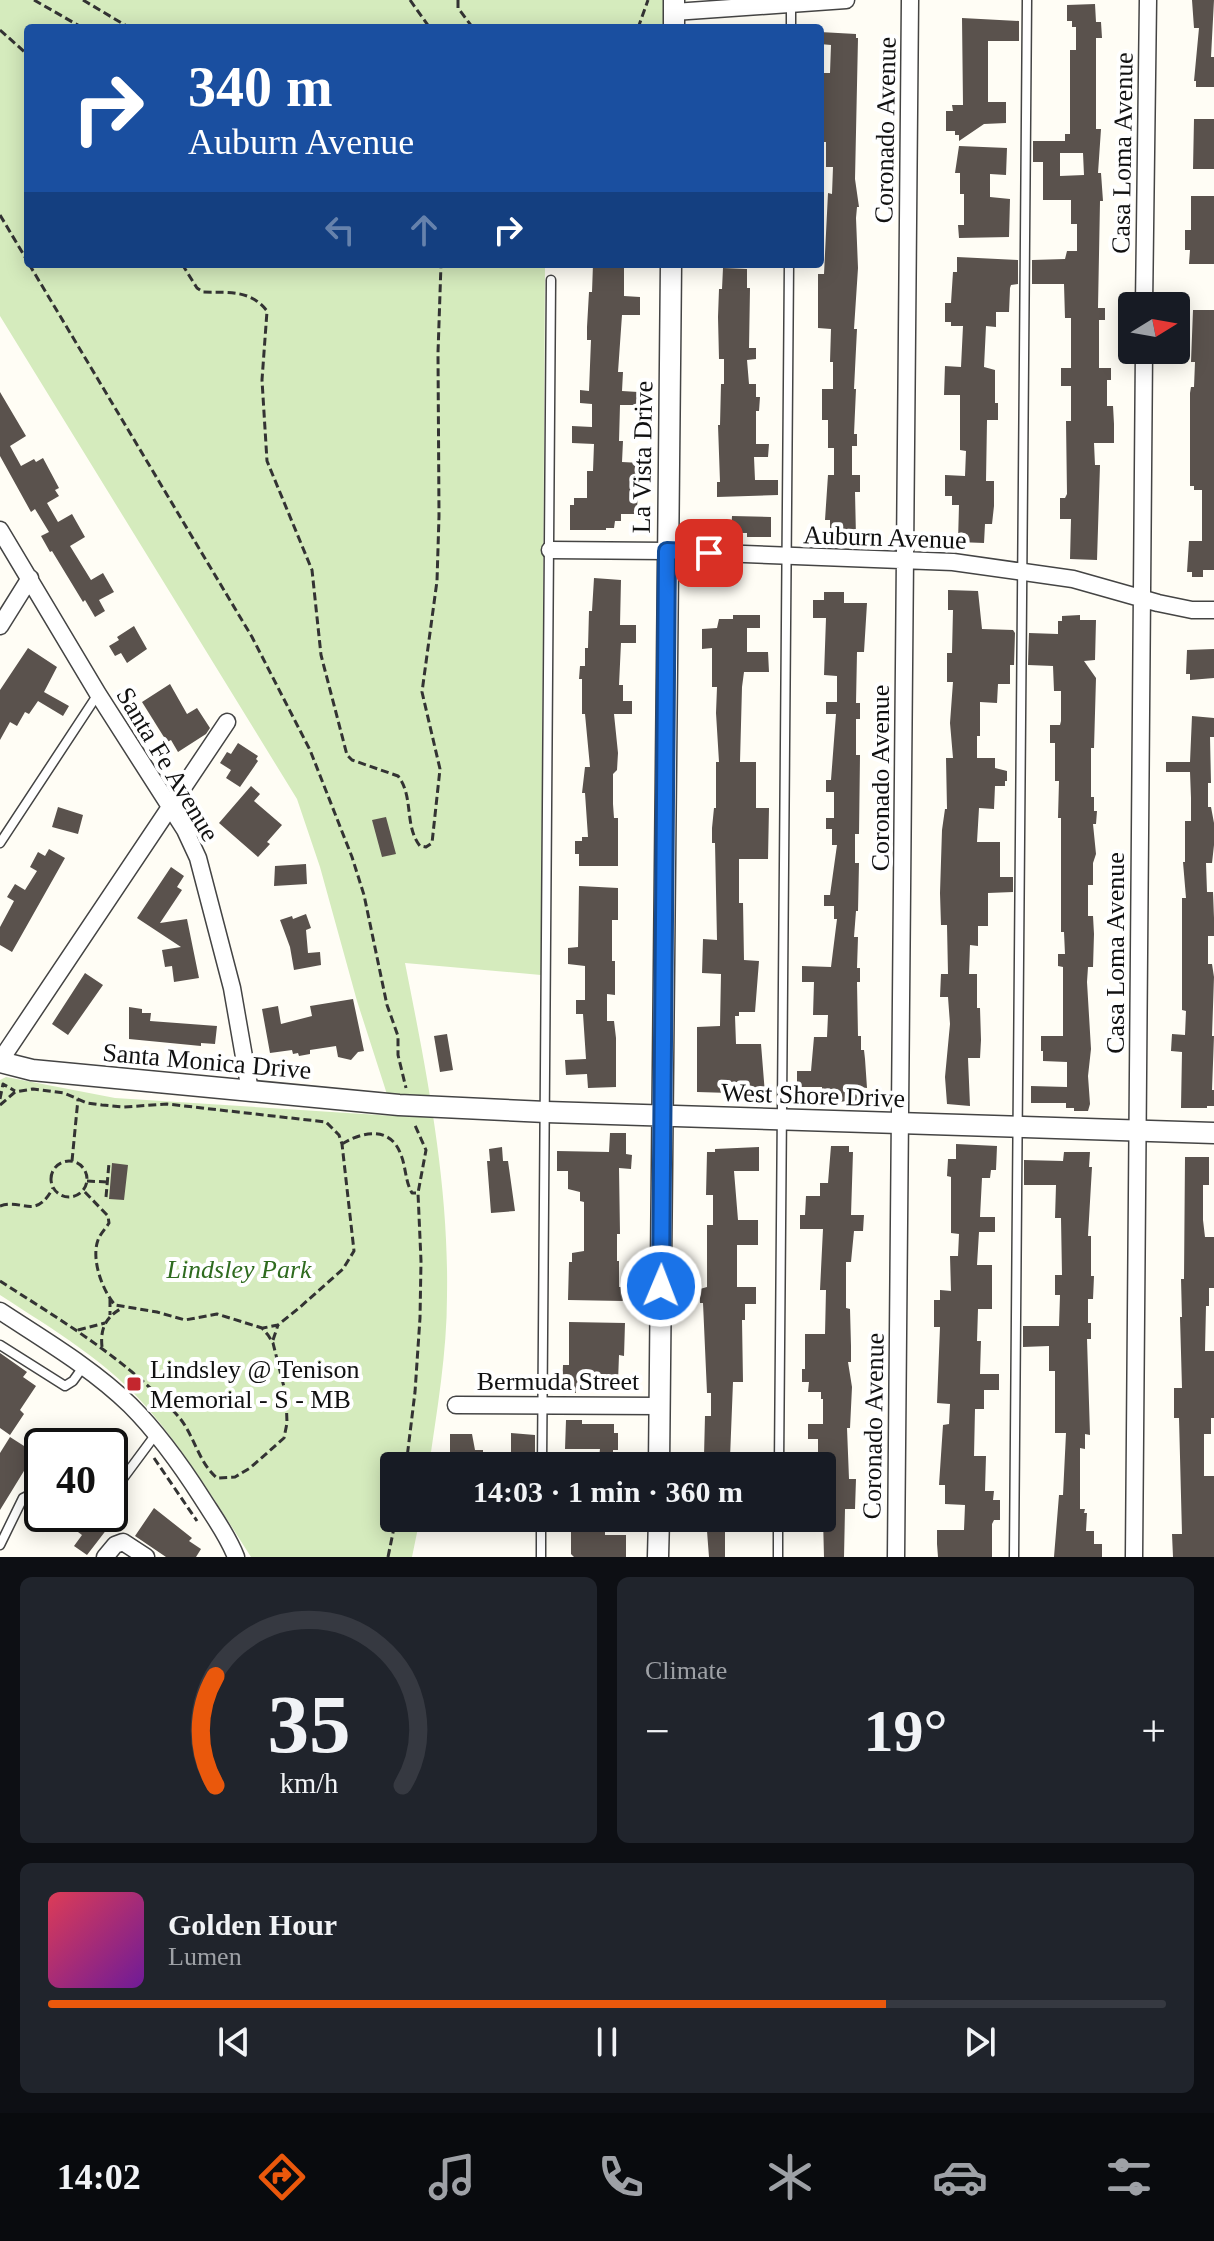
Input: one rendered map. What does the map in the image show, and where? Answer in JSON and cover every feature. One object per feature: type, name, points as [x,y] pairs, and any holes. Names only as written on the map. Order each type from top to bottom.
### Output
[{"type":"street","points":[[674,13],[846,0]]},
{"type":"street","name":"Coronado Avenue","points":[[896,1557],[910,0]]},
{"type":"street","name":"Casa Loma Avenue","points":[[1144,292],[1148,0]]},
{"type":"street","name":"La Vista Drive","points":[[659,1452],[671,268]]},
{"type":"street","name":"Casa Loma Avenue","points":[[1134,1557],[1144,364]]},
{"type":"street","name":"Santa Fe Avenue","points":[[1,532],[98,694],[171,807],[198,858],[232,988],[250,1091]]},
{"type":"street","name":"Auburn Avenue","points":[[550,550],[667,551],[953,562],[1073,579],[1192,610],[1214,610]]},
{"type":"street","points":[[0,626],[30,578]]},
{"type":"street","points":[[0,1062],[227,722]]},
{"type":"street","name":"Santa Monica Drive","points":[[0,1062],[32,1070],[410,1107]]},
{"type":"street","name":"West Shore Drive","points":[[410,1107],[1214,1133]]},
{"type":"street","points":[[0,1311],[83,1367],[130,1405],[151,1440],[188,1476],[224,1532],[236,1557]]},
{"type":"street","name":"Bermuda Street","points":[[456,1405],[660,1406]]},
{"type":"street","points":[[658,1557],[659,1532]]},
{"type":"street","points":[[105,1557],[115,1545],[123,1542],[146,1557]]},
{"type":"lane","points":[[1014,1557],[1027,0]]},
{"type":"lane","points":[[791,5],[791,24]]},
{"type":"lane","points":[[779,1452],[789,268]]},
{"type":"lane","points":[[542,1452],[551,280]]},
{"type":"lane","points":[[0,843],[98,694]]},
{"type":"lane","points":[[0,1345],[65,1386],[83,1367]]},
{"type":"lane","points":[[128,1471],[151,1440]]},
{"type":"lane","points":[[0,1545],[24,1498]]},
{"type":"lane","points":[[541,1532],[541,1557]]},
{"type":"lane","points":[[778,1532],[778,1557]]},
{"type":"path","points":[[34,0],[76,24]]},
{"type":"path","points":[[83,0],[123,24]]},
{"type":"path","points":[[410,0],[427,24]]},
{"type":"path","points":[[458,0],[458,8],[470,24]]},
{"type":"path","points":[[639,24],[648,0]]},
{"type":"path","points":[[0,30],[24,51]]},
{"type":"path","points":[[0,215],[24,255]]},
{"type":"path","points":[[32,268],[252,637],[310,750],[364,895],[387,1005],[398,1036],[398,1055],[410,1107],[426,1150],[418,1193],[420,1318],[408,1452]]},
{"type":"path","points":[[184,268],[203,292],[248,294],[267,311],[262,380],[267,461],[312,570],[321,655],[347,755],[352,760],[398,776],[407,793],[414,838],[420,846],[426,847],[432,843],[440,769],[422,692],[437,581],[441,268]]},
{"type":"path","points":[[0,1099],[3,1084],[15,1092]]},
{"type":"path","points":[[0,1105],[15,1092],[33,1089],[64,1093],[87,1103],[124,1107],[167,1104],[322,1121],[339,1135],[342,1144],[354,1251],[343,1269],[327,1285],[278,1325],[262,1328],[217,1314],[185,1320],[157,1312],[122,1308],[110,1299],[104,1289],[96,1257],[97,1241],[109,1223],[108,1216],[83,1190]]},
{"type":"path","points":[[72,1161],[78,1099]]},
{"type":"path","points":[[342,1144],[356,1135],[369,1132],[381,1134],[395,1142],[409,1188],[412,1193],[418,1193]]},
{"type":"path","points":[[72,1161],[82,1167],[86,1180],[83,1190],[67,1197],[53,1188],[51,1176],[56,1166],[72,1161]]},
{"type":"path","points":[[106,1197],[109,1163]]},
{"type":"path","points":[[86,1180],[107,1182]]},
{"type":"path","points":[[0,1206],[29,1207],[41,1203],[53,1188]]},
{"type":"path","points":[[0,1281],[127,1367],[178,1416],[193,1438],[204,1463],[217,1478],[235,1477],[284,1438],[288,1411],[273,1343],[262,1328]]},
{"type":"path","points":[[110,1299],[110,1315]]},
{"type":"path","points":[[102,1349],[105,1323],[110,1315],[122,1308]]},
{"type":"path","points":[[76,1330],[105,1323]]},
{"type":"path","points":[[273,1343],[278,1325]]},
{"type":"path","points":[[151,1440],[197,1521]]},
{"type":"path","points":[[388,1557],[393,1532]]},
{"type":"green space","name":"Lindsley Park","points":[[0,0],[688,0],[666,5],[665,24],[24,24],[24,268],[545,268],[541,975],[405,963],[435,1129],[447,1254],[445,1339],[431,1452],[380,1452],[380,1532],[417,1532],[412,1557],[251,1557],[190,1464],[134,1393],[79,1347],[0,1295],[0,1080],[6,1077],[115,1098],[394,1116],[297,799],[0,316]]},
{"type":"building","points":[[1192,0],[1214,0],[1211,57],[1214,57],[1214,87],[1196,87],[1194,81],[1199,28],[1194,28]]},
{"type":"building","points":[[1095,4],[1096,22],[1101,22],[1102,38],[1096,38],[1096,129],[1101,129],[1098,173],[1101,173],[1103,201],[1100,201],[1098,308],[1105,308],[1105,320],[1099,320],[1099,368],[1111,368],[1111,380],[1107,380],[1107,406],[1113,406],[1114,443],[1094,443],[1095,465],[1100,465],[1097,560],[1070,559],[1071,519],[1060,519],[1060,498],[1065,498],[1067,494],[1066,421],[1071,421],[1071,386],[1061,386],[1061,368],[1071,368],[1071,318],[1065,318],[1064,284],[1032,284],[1032,260],[1065,259],[1067,251],[1077,251],[1077,224],[1071,224],[1071,200],[1043,200],[1043,162],[1033,162],[1033,141],[1065,141],[1065,134],[1070,134],[1070,50],[1076,50],[1076,27],[1072,27],[1072,21],[1067,21],[1067,5]],"holes":[[[1060,153],[1083,153],[1084,175],[1060,176]]]},
{"type":"building","points":[[962,18],[1019,21],[1019,41],[988,41],[988,102],[1006,102],[1006,123],[984,124],[959,141],[955,131],[946,131],[946,111],[953,111],[952,105],[963,105]]},
{"type":"building","points":[[824,32],[856,34],[858,38],[855,179],[859,207],[856,218],[858,268],[854,329],[857,329],[854,434],[857,434],[857,446],[852,446],[852,475],[860,475],[860,492],[855,492],[856,537],[830,538],[830,520],[825,520],[828,475],[834,475],[834,448],[828,448],[828,420],[822,420],[822,389],[833,389],[833,362],[830,362],[831,329],[818,328],[818,274],[824,274],[828,193],[832,194],[833,167],[826,167],[824,142],[824,73],[830,73],[831,45],[824,44]]},
{"type":"building","points":[[1194,119],[1214,119],[1214,169],[1193,169]]},
{"type":"building","points":[[959,146],[1007,148],[1006,175],[990,174],[990,197],[1010,199],[1009,237],[959,238],[958,225],[964,225],[964,194],[960,194],[960,173],[955,173]]},
{"type":"building","points":[[1191,196],[1214,196],[1214,264],[1189,264],[1190,250],[1185,250],[1185,230],[1191,230]]},
{"type":"building","points":[[957,257],[1018,260],[1018,284],[1010,288],[1009,312],[996,312],[996,327],[986,326],[984,367],[995,370],[998,420],[987,420],[986,481],[994,481],[994,506],[992,524],[985,524],[984,543],[958,542],[959,505],[952,505],[952,496],[945,496],[945,475],[965,476],[966,451],[960,450],[960,395],[944,395],[945,366],[961,367],[963,326],[951,326],[951,322],[945,322],[945,303],[951,303]]},
{"type":"building","points":[[593,268],[624,268],[624,296],[640,297],[640,315],[622,315],[618,372],[623,372],[622,391],[638,392],[638,405],[620,405],[619,441],[623,441],[622,462],[641,463],[641,484],[638,484],[637,514],[621,514],[621,521],[615,521],[614,528],[606,530],[570,530],[570,505],[574,505],[574,498],[587,498],[587,471],[593,471],[594,444],[572,443],[572,426],[592,427],[592,404],[580,403],[580,390],[589,391],[591,340],[587,340],[587,327],[589,292],[592,292]]},
{"type":"building","points":[[723,268],[747,269],[747,288],[750,288],[749,348],[756,348],[756,359],[747,360],[749,384],[756,384],[756,397],[760,397],[759,411],[756,411],[756,444],[769,444],[768,457],[754,457],[755,480],[778,480],[778,495],[717,497],[717,482],[720,482],[718,425],[721,384],[724,384],[724,359],[719,359],[718,317]]},
{"type":"building","points":[[1193,310],[1214,310],[1214,570],[1203,570],[1203,577],[1192,577],[1192,572],[1187,572],[1189,541],[1202,541],[1202,490],[1194,490],[1194,486],[1190,486],[1190,393],[1191,387],[1194,387],[1195,362],[1191,362]]},
{"type":"building","points":[[0,392],[26,436],[10,446],[21,466],[43,458],[59,488],[55,490],[59,496],[47,503],[58,522],[72,514],[85,537],[70,546],[91,580],[103,573],[114,592],[99,600],[105,611],[95,617],[50,552],[41,536],[49,532],[35,509],[31,512],[0,456]]},
{"type":"building","points":[[732,516],[771,517],[771,537],[731,533]]},
{"type":"building","points":[[594,578],[621,580],[620,625],[636,625],[636,643],[621,643],[619,685],[623,685],[623,701],[632,701],[632,714],[614,714],[618,753],[617,770],[613,774],[613,804],[614,818],[618,818],[618,866],[579,866],[579,854],[575,854],[575,841],[588,837],[585,793],[582,793],[585,767],[590,767],[585,714],[582,714],[582,679],[579,679],[580,666],[585,666],[585,648],[588,648]]},
{"type":"building","points":[[948,590],[978,591],[982,629],[1013,630],[1015,633],[1010,684],[998,684],[997,703],[980,702],[977,758],[995,758],[995,768],[1007,771],[1007,781],[1005,786],[995,786],[994,809],[979,808],[977,842],[1000,842],[1000,877],[1013,877],[1013,892],[988,893],[988,926],[978,926],[978,946],[970,945],[969,974],[977,974],[981,1040],[980,1058],[968,1058],[970,1106],[947,1104],[945,1077],[950,1024],[948,997],[940,997],[941,974],[948,974],[947,925],[941,925],[942,830],[947,809],[946,758],[953,758],[950,723],[953,682],[947,682],[947,653],[952,653],[953,610],[948,610]]},
{"type":"building","points":[[824,592],[844,592],[844,603],[867,603],[864,652],[857,652],[856,703],[860,703],[860,719],[856,719],[856,755],[860,755],[859,834],[855,834],[855,863],[859,863],[854,937],[858,937],[857,968],[860,968],[860,982],[857,982],[858,1036],[861,1036],[861,1050],[864,1050],[867,1088],[859,1087],[857,1102],[822,1101],[822,1087],[797,1087],[797,1071],[811,1071],[814,1037],[827,1037],[828,1015],[813,1015],[814,982],[802,982],[802,966],[831,967],[837,919],[834,919],[834,906],[824,906],[824,895],[830,895],[837,845],[832,845],[832,829],[826,829],[826,818],[834,818],[834,792],[826,792],[826,780],[831,780],[836,714],[826,714],[826,702],[837,702],[837,676],[824,675],[826,618],[813,618],[813,600],[824,600]]},
{"type":"building","points":[[733,615],[760,615],[760,628],[747,628],[747,652],[768,652],[769,672],[744,672],[742,687],[740,762],[756,762],[756,808],[769,808],[768,859],[739,859],[744,960],[759,961],[755,1012],[739,1012],[739,1016],[735,1016],[736,1044],[761,1044],[765,1094],[697,1092],[697,1027],[720,1026],[721,974],[702,973],[703,939],[717,940],[712,828],[716,808],[716,762],[719,762],[717,687],[712,687],[712,648],[702,649],[702,629],[717,628],[719,619],[733,619]]},
{"type":"building","points":[[1080,615],[1080,620],[1096,620],[1095,660],[1084,661],[1096,678],[1091,797],[1094,797],[1094,811],[1097,811],[1096,824],[1093,824],[1096,854],[1093,885],[1088,885],[1088,916],[1093,916],[1094,934],[1093,967],[1088,967],[1087,982],[1091,1049],[1088,1111],[1074,1111],[1074,1108],[1066,1108],[1066,1103],[1031,1103],[1031,1086],[1067,1087],[1067,1062],[1043,1061],[1041,1051],[1041,1036],[1063,1036],[1063,967],[1058,966],[1058,954],[1065,954],[1064,932],[1061,932],[1061,818],[1058,818],[1059,781],[1055,781],[1055,743],[1050,743],[1050,725],[1060,725],[1061,721],[1061,691],[1054,691],[1053,666],[1028,665],[1029,633],[1058,634],[1058,621],[1062,621],[1062,616]]},
{"type":"building","points":[[134,626],[147,649],[127,663],[121,653],[115,656],[109,646]]},
{"type":"building","points":[[28,648],[57,667],[44,692],[69,706],[63,716],[38,701],[29,714],[25,712],[17,726],[10,722],[0,740],[0,690]]},
{"type":"building","points":[[1214,649],[1214,678],[1190,680],[1190,674],[1186,674],[1187,650]]},
{"type":"building","points":[[170,684],[187,714],[197,708],[210,728],[178,752],[171,740],[167,742],[142,702]]},
{"type":"building","points":[[1192,716],[1214,718],[1214,737],[1210,737],[1208,807],[1211,807],[1214,823],[1214,845],[1212,863],[1206,863],[1207,892],[1213,892],[1214,918],[1214,936],[1208,936],[1208,964],[1212,964],[1214,977],[1214,1106],[1207,1108],[1181,1108],[1182,1052],[1171,1051],[1172,1034],[1185,1035],[1186,1011],[1182,1010],[1182,898],[1186,898],[1183,862],[1185,821],[1191,821],[1191,798],[1190,772],[1166,772],[1166,762],[1190,762]]},
{"type":"building","points":[[238,743],[258,756],[258,761],[240,787],[226,778],[231,770],[220,763]]},
{"type":"building","points":[[251,786],[260,794],[254,801],[282,825],[258,857],[219,823]]},
{"type":"building","points":[[58,807],[83,815],[78,834],[52,827]]},
{"type":"building","points":[[386,817],[396,854],[382,857],[372,820]]},
{"type":"building","points":[[49,849],[65,858],[12,952],[0,945],[0,927],[14,901],[7,897],[15,884],[25,890],[37,871],[30,867],[38,852],[45,856]]},
{"type":"building","points":[[306,864],[307,884],[274,886],[275,866]]},
{"type":"building","points":[[171,867],[184,876],[177,887],[182,890],[160,923],[187,919],[199,978],[174,982],[172,966],[165,967],[162,950],[181,947],[137,918]]},
{"type":"building","points":[[579,886],[618,888],[618,920],[612,920],[615,995],[607,994],[607,1021],[614,1021],[616,1038],[616,1087],[588,1088],[587,1074],[566,1075],[565,1060],[586,1059],[583,1014],[576,1014],[576,1000],[585,1000],[585,966],[568,964],[568,948],[578,947]]},
{"type":"building","points":[[306,914],[311,928],[306,930],[308,953],[320,952],[321,965],[294,970],[280,920]]},
{"type":"building","points":[[85,973],[103,985],[68,1035],[52,1024]]},
{"type":"building","points":[[353,999],[364,1051],[358,1052],[351,1060],[338,1057],[336,1046],[310,1050],[310,1054],[299,1056],[292,1050],[270,1053],[262,1009],[278,1006],[281,1024],[312,1016],[310,1006]]},
{"type":"building","points":[[129,1007],[151,1013],[150,1021],[217,1026],[215,1044],[201,1043],[201,1046],[129,1039]]},
{"type":"building","points":[[447,1034],[453,1070],[440,1072],[434,1036]]},
{"type":"building","points":[[610,1133],[626,1133],[626,1154],[632,1155],[631,1169],[619,1168],[620,1234],[617,1234],[617,1261],[623,1301],[568,1300],[569,1262],[572,1262],[572,1253],[584,1251],[584,1202],[580,1201],[580,1192],[568,1189],[568,1171],[557,1171],[557,1151],[609,1152]]},
{"type":"building","points":[[956,1144],[997,1146],[996,1170],[991,1170],[990,1178],[982,1178],[980,1217],[995,1217],[995,1232],[979,1232],[977,1265],[992,1265],[992,1309],[978,1309],[977,1341],[981,1341],[980,1374],[999,1374],[999,1390],[984,1390],[984,1409],[975,1409],[974,1456],[986,1456],[985,1491],[994,1491],[993,1500],[1000,1500],[1000,1520],[994,1520],[992,1524],[992,1557],[938,1557],[937,1530],[964,1530],[965,1505],[945,1504],[945,1485],[939,1485],[943,1425],[949,1424],[950,1404],[937,1403],[940,1327],[934,1327],[934,1300],[940,1300],[940,1290],[951,1291],[950,1256],[958,1256],[959,1234],[951,1233],[951,1177],[947,1176],[948,1159],[956,1159]]},
{"type":"building","points":[[831,1146],[849,1146],[849,1152],[853,1152],[851,1215],[864,1215],[863,1231],[854,1231],[851,1262],[846,1262],[846,1308],[850,1309],[851,1346],[851,1362],[848,1362],[852,1387],[850,1428],[847,1428],[849,1479],[856,1479],[855,1509],[845,1509],[844,1557],[824,1557],[823,1532],[836,1532],[836,1452],[818,1452],[818,1439],[808,1439],[808,1424],[823,1424],[823,1399],[821,1392],[808,1392],[809,1382],[802,1382],[805,1334],[825,1334],[826,1290],[820,1290],[823,1229],[800,1229],[800,1215],[805,1215],[806,1196],[820,1196],[820,1183],[828,1183]]},
{"type":"building","points":[[502,1147],[503,1161],[508,1161],[515,1211],[491,1213],[489,1149]]},
{"type":"building","points":[[759,1147],[759,1171],[734,1171],[738,1220],[758,1220],[758,1245],[737,1245],[737,1287],[756,1287],[756,1304],[745,1304],[745,1320],[742,1320],[743,1382],[733,1382],[730,1452],[704,1452],[705,1416],[711,1416],[711,1393],[707,1393],[700,1289],[707,1287],[707,1225],[713,1225],[713,1195],[706,1195],[707,1152],[715,1152],[715,1149]]},
{"type":"building","points":[[1064,1152],[1090,1152],[1089,1167],[1092,1167],[1088,1236],[1091,1236],[1091,1276],[1094,1276],[1093,1299],[1088,1299],[1091,1339],[1087,1339],[1090,1435],[1085,1434],[1085,1449],[1080,1448],[1080,1509],[1085,1509],[1084,1513],[1087,1513],[1086,1531],[1094,1531],[1094,1544],[1102,1544],[1102,1557],[1054,1557],[1059,1495],[1063,1495],[1066,1433],[1055,1433],[1055,1371],[1049,1371],[1049,1346],[1023,1347],[1023,1326],[1059,1326],[1060,1295],[1055,1295],[1055,1275],[1062,1275],[1061,1218],[1055,1218],[1056,1185],[1024,1185],[1024,1160],[1063,1161]]},
{"type":"building","points":[[1185,1157],[1209,1157],[1209,1185],[1203,1185],[1203,1220],[1205,1237],[1214,1237],[1214,1288],[1209,1288],[1209,1306],[1206,1306],[1205,1351],[1214,1351],[1214,1418],[1211,1418],[1211,1434],[1204,1434],[1204,1476],[1214,1476],[1214,1557],[1173,1557],[1172,1534],[1182,1534],[1179,1418],[1174,1418],[1174,1388],[1182,1388],[1180,1317],[1181,1279],[1184,1279]]},
{"type":"building","points":[[112,1163],[128,1165],[124,1200],[109,1199]]},
{"type":"building","points":[[569,1322],[625,1323],[624,1356],[619,1355],[618,1382],[614,1382],[614,1388],[576,1386],[576,1393],[562,1392],[563,1365],[569,1365]]},
{"type":"building","points":[[0,1353],[27,1372],[23,1377],[36,1386],[20,1410],[24,1414],[10,1435],[0,1428]]},
{"type":"building","points":[[566,1420],[582,1420],[582,1424],[614,1424],[614,1433],[618,1433],[618,1450],[613,1452],[565,1449]]},
{"type":"building","points":[[511,1433],[535,1435],[535,1452],[511,1452]]},
{"type":"building","points":[[450,1434],[472,1434],[475,1450],[483,1450],[483,1452],[450,1452]]},
{"type":"building","points":[[10,1437],[24,1446],[24,1471],[0,1510],[0,1453]]},
{"type":"building","points":[[154,1508],[192,1538],[189,1541],[201,1549],[196,1557],[166,1557],[135,1536]]},
{"type":"building","points":[[78,1532],[105,1532],[87,1555],[74,1546],[82,1535]]},
{"type":"building","points":[[571,1532],[626,1535],[626,1557],[574,1557],[571,1554]]},
{"type":"building","points":[[707,1532],[725,1532],[725,1557],[709,1557]]},
{"type":"place","name":"Lindsley @ Tenison Memorial - S - MB","points":[[134,1384]]},
{"type":"route","points":[[661,1286],[667,551],[709,553]]}]
